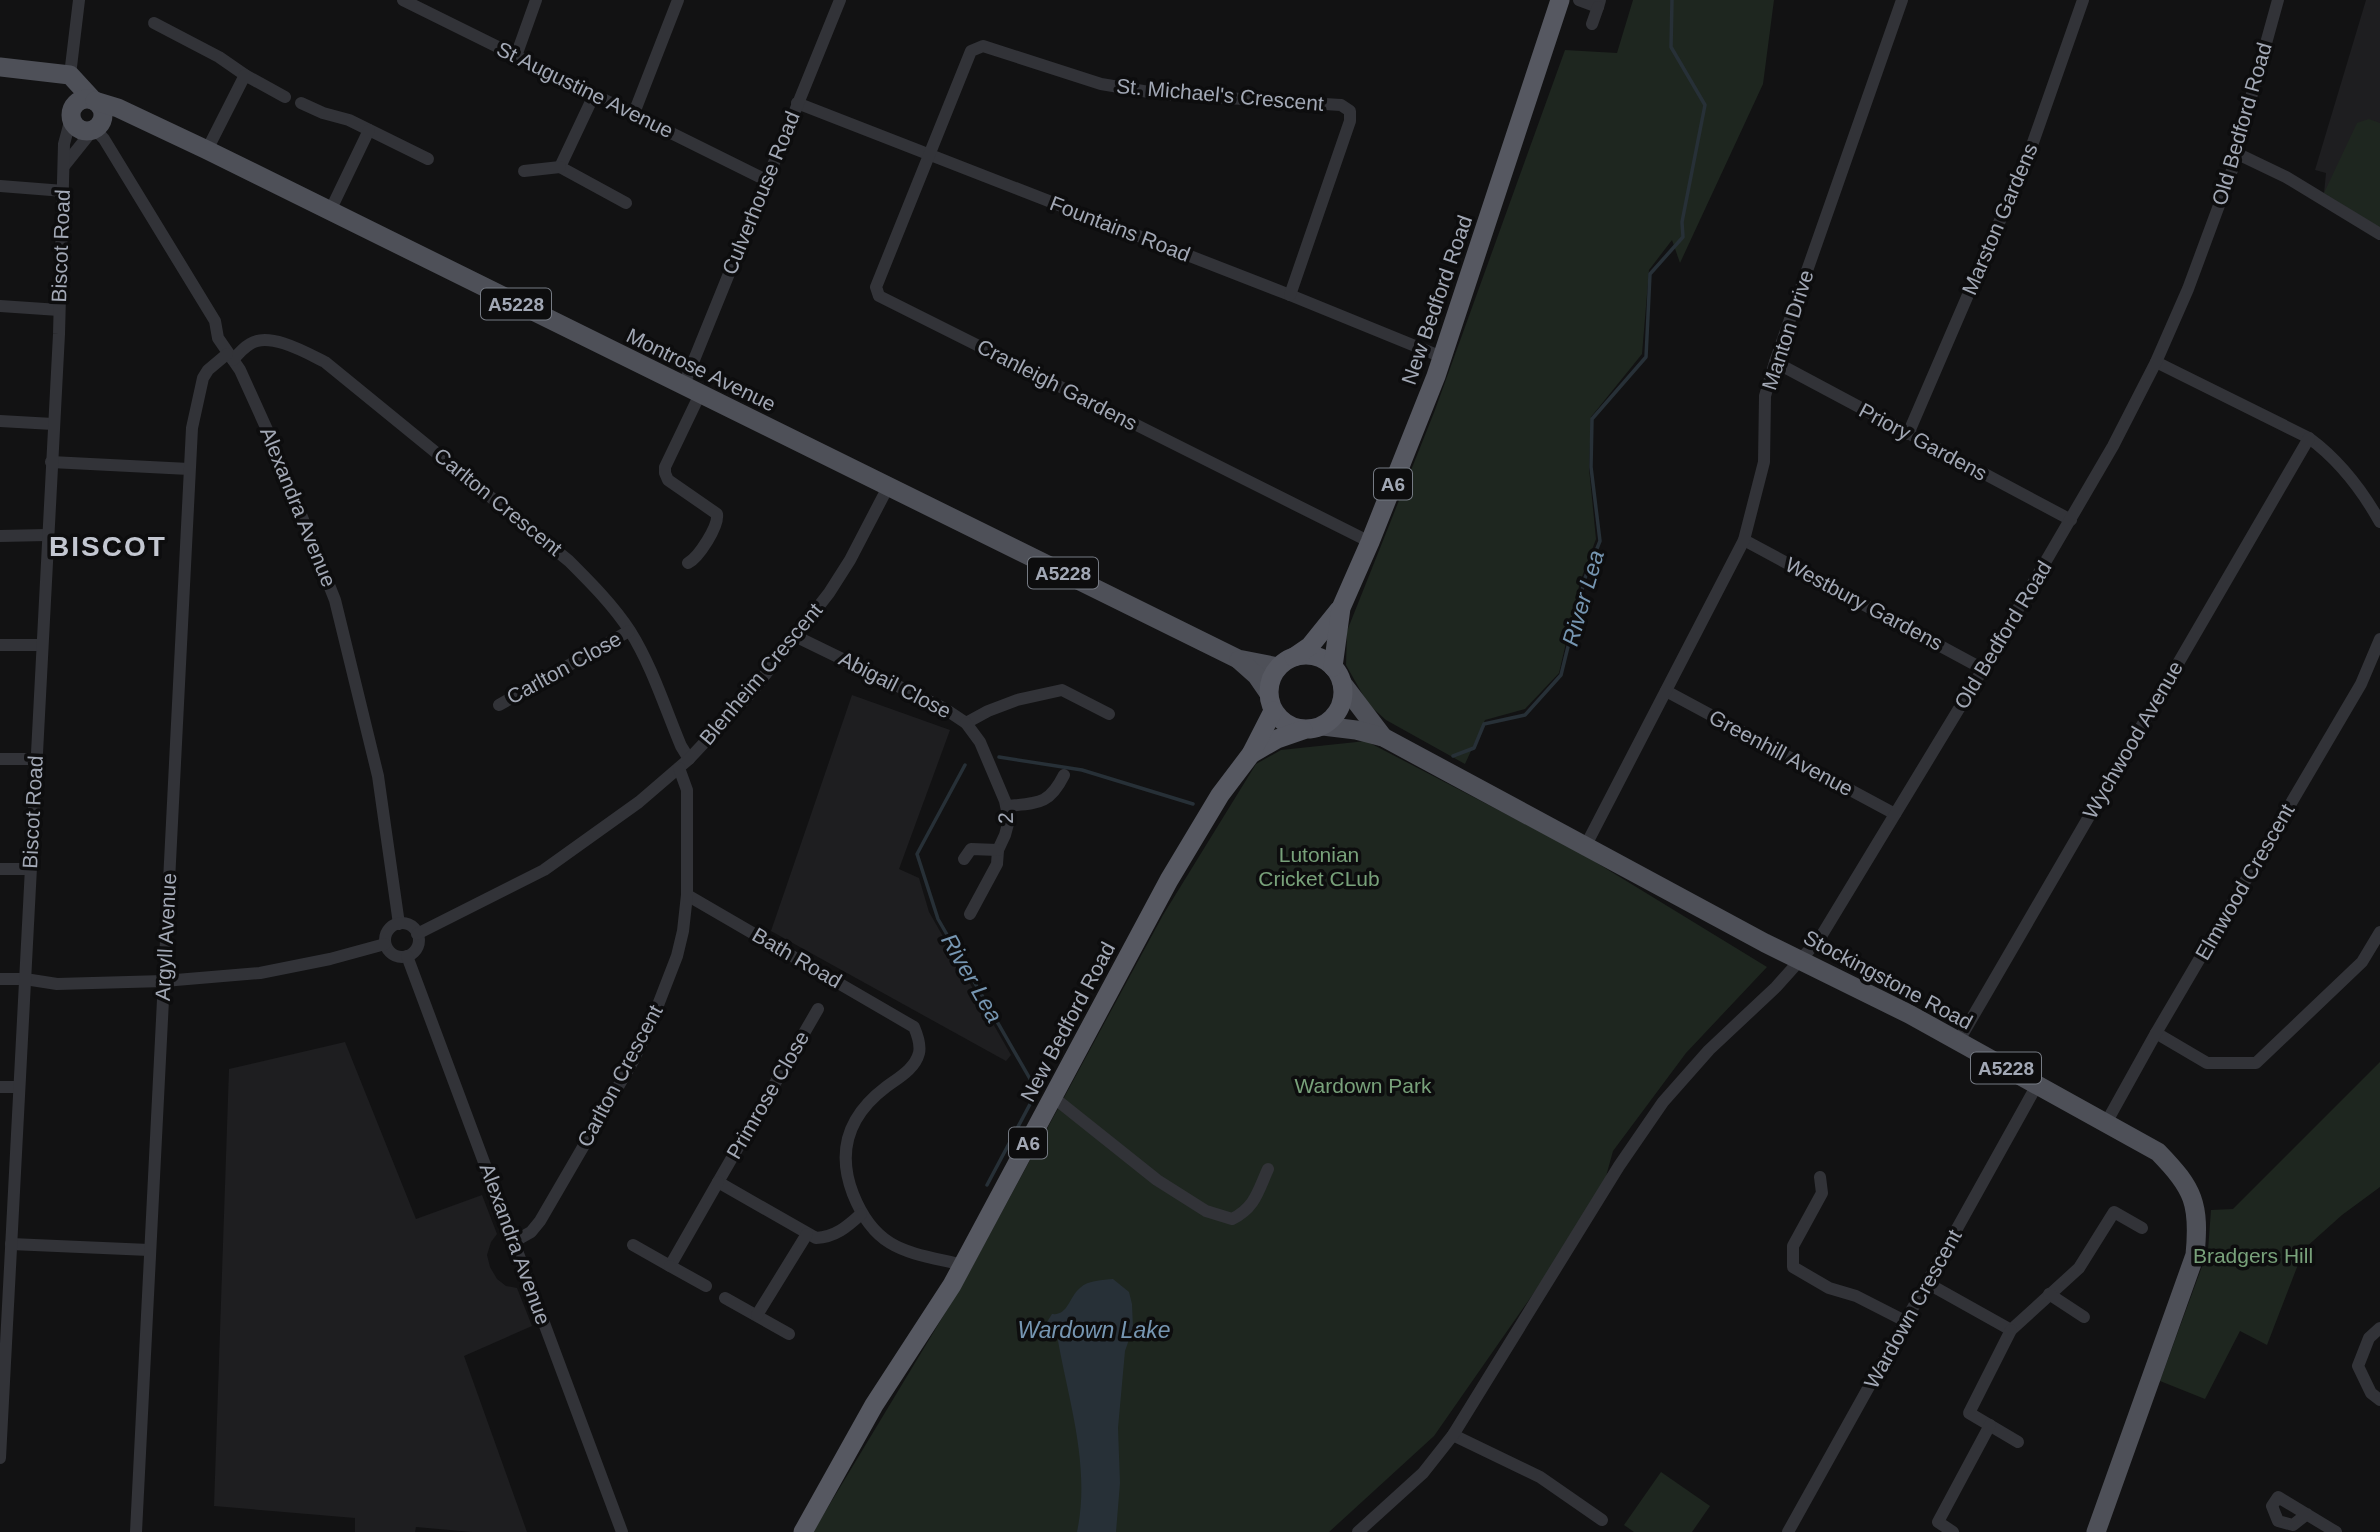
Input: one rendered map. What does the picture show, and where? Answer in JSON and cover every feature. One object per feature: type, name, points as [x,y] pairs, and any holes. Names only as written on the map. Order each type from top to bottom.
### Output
[{"type":"highway","name":"New Bedford Road","points":[[1286,662],[1310,646],[1341,608],[1370,542],[1442,358],[1560,0]]},
{"type":"highway","name":"New Bedford Road","points":[[1338,675],[1341,608]]},
{"type":"highway","points":[[1315,656],[1338,675],[1343,696],[1340,708],[1323,726],[1303,730],[1280,720],[1270,701],[1269,683],[1286,662],[1315,656]]},
{"type":"highway","name":"New Bedford Road","points":[[803,1532],[874,1405],[952,1285],[1169,880],[1220,795],[1251,754],[1270,701]]},
{"type":"highway","name":"New Bedford Road","points":[[1251,754],[1277,739],[1303,730]]},
{"type":"main road","points":[[0,67],[69,75],[71,115],[79,129],[144,121]]},
{"type":"main road","name":"Montrose Avenue","points":[[69,75],[94,101],[207,150],[1238,659],[1257,676],[1270,701]]},
{"type":"main road","points":[[71,115],[80,100],[94,101],[103,113],[95,129]]},
{"type":"main road","name":"Montrose Avenue","points":[[1238,659],[1286,662]]},
{"type":"main road","name":"Stockingstone Road","points":[[1338,675],[1383,737]]},
{"type":"main road","name":"Stockingstone Road","points":[[1323,726],[1383,737],[2106,1123],[2158,1152],[2182,1176],[2192,1198],[2198,1227],[2195,1255],[2096,1532]]},
{"type":"street","points":[[69,75],[79,0]]},
{"type":"street","name":"St Augustine Avenue","points":[[404,0],[766,180]]},
{"type":"street","points":[[516,56],[536,0]]},
{"type":"street","points":[[634,113],[678,0]]},
{"type":"street","name":"Culverhouse Road","points":[[688,563],[700,552],[715,527],[717,514],[668,480],[665,467],[766,180],[840,0]]},
{"type":"street","points":[[1578,0],[1599,4],[1592,24]]},
{"type":"street","name":"Manton Drive","points":[[1586,845],[1744,540],[1764,462],[1765,396],[1902,0]]},
{"type":"street","name":"Marston Gardens","points":[[1908,435],[2030,151],[2083,0]]},
{"type":"street","name":"Old Bedford Road","points":[[1453,1435],[1663,1102],[1709,1050],[1776,987],[1820,938],[2071,520],[2156,362],[2206,244],[2238,154],[2239,141],[2278,0]]},
{"type":"street","points":[[154,23],[219,57],[285,97]]},
{"type":"street","name":"St. Michael's Crescent","points":[[929,155],[971,51],[983,46],[1101,84],[1149,92],[1341,105],[1350,111],[1350,121],[1290,295]]},
{"type":"street","points":[[207,150],[245,75]]},
{"type":"street","points":[[559,167],[594,95]]},
{"type":"street","points":[[301,103],[323,114],[349,120],[428,159]]},
{"type":"street","name":"Fountains Road","points":[[797,103],[1290,295],[1442,358]]},
{"type":"street","name":"Biscot Road","points":[[0,1458],[4,1304],[11,1244],[7,1197],[19,1087],[59,310],[64,144],[71,115]]},
{"type":"street","name":"Biscot Road","points":[[64,166],[76,147],[95,129]]},
{"type":"street","name":"Alexandra Avenue","points":[[95,129],[104,139],[215,321],[218,338],[240,370],[270,434],[335,600],[378,776],[399,924]]},
{"type":"street","points":[[330,211],[369,130]]},
{"type":"street","points":[[2238,154],[2286,177],[2380,234]]},
{"type":"street","name":"Cranleigh Gardens","points":[[929,155],[876,287],[879,296],[1370,542]]},
{"type":"street","points":[[524,171],[559,167],[626,203]]},
{"type":"street","points":[[0,186],[64,191]]},
{"type":"street","points":[[0,306],[59,310]]},
{"type":"street","name":"Carlton Crescent","points":[[230,357],[251,342],[263,339],[293,345],[326,362],[569,561],[597,588],[629,631],[689,759]]},
{"type":"street","name":"Argyll Avenue","points":[[136,1532],[192,428],[203,378],[208,369],[230,357]]},
{"type":"street","name":"Priory Gardens","points":[[1775,362],[2071,520]]},
{"type":"street","points":[[2156,362],[2309,438],[2323,448],[2354,481],[2380,522]]},
{"type":"street","points":[[0,421],[53,424]]},
{"type":"street","name":"Wychwood Avenue","points":[[1958,1042],[2309,438]]},
{"type":"street","points":[[51,462],[189,469]]},
{"type":"street","name":"Blenheim Crescent","points":[[417,934],[544,870],[628,810],[689,759],[750,694],[829,593],[850,560],[888,487]]},
{"type":"street","points":[[0,536],[47,535]]},
{"type":"street","name":"Westbury Gardens","points":[[1744,540],[1983,669]]},
{"type":"street","name":"Carlton Close","points":[[499,705],[629,631]]},
{"type":"street","name":"Abigail Close","points":[[795,636],[945,709],[966,723],[1017,700],[1062,690],[1110,714]]},
{"type":"street","name":"Elmwood Crescent","points":[[2106,1123],[2156,1032],[2361,684],[2380,639]]},
{"type":"street","points":[[0,645],[42,645]]},
{"type":"street","name":"Greenhill Avenue","points":[[1666,691],[1895,814]]},
{"type":"street","name":"2","points":[[966,723],[980,742],[1007,806],[1014,832],[998,850],[997,864],[970,914]]},
{"type":"street","points":[[0,760],[35,759]]},
{"type":"street","name":"Carlton Crescent","points":[[515,1241],[531,1232],[540,1221],[645,1037],[677,956],[687,895],[687,790],[678,768]]},
{"type":"street","points":[[1007,806],[1048,799],[1054,794],[1064,775]]},
{"type":"street","points":[[964,859],[971,849],[998,850]]},
{"type":"street","points":[[0,869],[30,869]]},
{"type":"street","name":"Bath Road","points":[[687,895],[914,1027],[919,1053],[910,1069],[874,1096],[857,1118],[846,1139],[844,1160],[849,1184],[861,1214]]},
{"type":"street","points":[[399,924],[410,926],[417,934],[418,945],[407,957],[391,954],[385,944],[386,933],[399,924]]},
{"type":"street","points":[[2156,1032],[2207,1063],[2256,1063],[2362,962],[2380,932]]},
{"type":"street","points":[[0,979],[25,979],[57,984],[163,981],[260,974],[385,944]]},
{"type":"street","name":"Alexandra Avenue","points":[[407,957],[622,1532]]},
{"type":"street","name":"Primrose Close","points":[[670,1266],[818,1009]]},
{"type":"street","name":"Wardown Crescent","points":[[1788,1532],[1907,1322],[2036,1085]]},
{"type":"street","points":[[0,1087],[19,1087]]},
{"type":"street","points":[[1053,1097],[1157,1180],[1206,1211],[1232,1219],[1245,1213],[1268,1170]]},
{"type":"street","points":[[1820,1178],[1822,1193],[1793,1246],[1793,1267],[1829,1288],[1856,1296],[1907,1322]]},
{"type":"street","name":"Primrose Close","points":[[718,1182],[807,1234]]},
{"type":"street","points":[[2018,1442],[1969,1413],[2011,1330],[2079,1268],[2114,1212],[2142,1228]]},
{"type":"street","points":[[757,1315],[807,1234],[816,1238],[829,1237],[848,1226],[861,1214],[878,1235],[898,1249],[963,1265]]},
{"type":"street","points":[[11,1244],[149,1250]]},
{"type":"street","points":[[633,1245],[705,1286]]},
{"type":"street","points":[[1927,1283],[2011,1330]]},
{"type":"street","points":[[2049,1294],[2084,1317]]},
{"type":"street","points":[[725,1298],[789,1334]]},
{"type":"street","points":[[2380,1328],[2369,1338],[2358,1366],[2371,1393],[2380,1401]]},
{"type":"street","points":[[1953,1532],[1937,1522],[1990,1425]]},
{"type":"street","points":[[1358,1532],[1423,1473],[1453,1435],[1540,1477],[1602,1520]]},
{"type":"street","points":[[2307,1514],[2336,1532]]},
{"type":"shaded area","points":[[2366,0],[2380,0],[2380,228],[2324,193],[2326,173],[2315,170]]},
{"type":"shaded area","points":[[852,695],[950,730],[899,869],[919,878],[929,912],[1011,1055],[1006,1061],[771,931]]},
{"type":"shaded area","points":[[345,1042],[416,1219],[482,1195],[497,1234],[487,1255],[490,1267],[497,1279],[506,1286],[517,1288],[532,1326],[464,1356],[527,1532],[472,1532],[416,1527],[415,1532],[355,1532],[355,1518],[214,1506],[229,1069]]},
{"type":"green space","points":[[1633,0],[1774,0],[1763,84],[1680,263],[1672,240],[1649,270],[1642,354],[1591,417],[1589,468],[1596,539],[1580,582],[1559,673],[1525,709],[1485,720],[1465,764],[1386,720],[1368,704],[1346,665],[1347,631],[1435,410],[1565,50],[1617,53]]},
{"type":"green space","points":[[2369,119],[2380,123],[2380,228],[2324,193],[2357,123]]},
{"type":"green space","name":"Wardown Park","points":[[1366,741],[1579,852],[1767,967],[1686,1053],[1613,1151],[1600,1198],[1434,1436],[1329,1532],[813,1532],[965,1280],[1163,915],[1256,764],[1281,750]]},
{"type":"green space","name":"Bradgers Hill","points":[[2380,1062],[2380,1187],[2342,1215],[2304,1249],[2267,1345],[2240,1331],[2205,1399],[2160,1381],[2208,1250],[2211,1210],[2233,1209]]},
{"type":"green space","points":[[1661,1472],[1710,1506],[1692,1532],[1634,1532],[1624,1525]]},
{"type":"water","name":"Wardown Lake","points":[[1113,1279],[1129,1292],[1133,1328],[1125,1351],[1118,1428],[1120,1483],[1116,1532],[1077,1532],[1081,1507],[1080,1457],[1057,1335],[1047,1322],[1052,1314],[1065,1309],[1083,1285]]},
{"type":"waterway","name":"River Lea","points":[[1453,756],[1474,748],[1484,724],[1525,715],[1561,675],[1585,578],[1600,541],[1591,467],[1592,419],[1646,357],[1650,274],[1683,237],[1682,222],[1705,105],[1671,47],[1672,0]]},
{"type":"waterway","name":"River Lea","points":[[999,757],[1082,770],[1193,804]]},
{"type":"waterway","name":"River Lea","points":[[965,765],[917,854],[938,919],[1037,1091],[987,1185]]},
{"type":"district","name":"BISCOT","points":[[108,546]]},
{"type":"park label","name":"Lutonian Cricket CLub","points":[[1319,867]]}]
